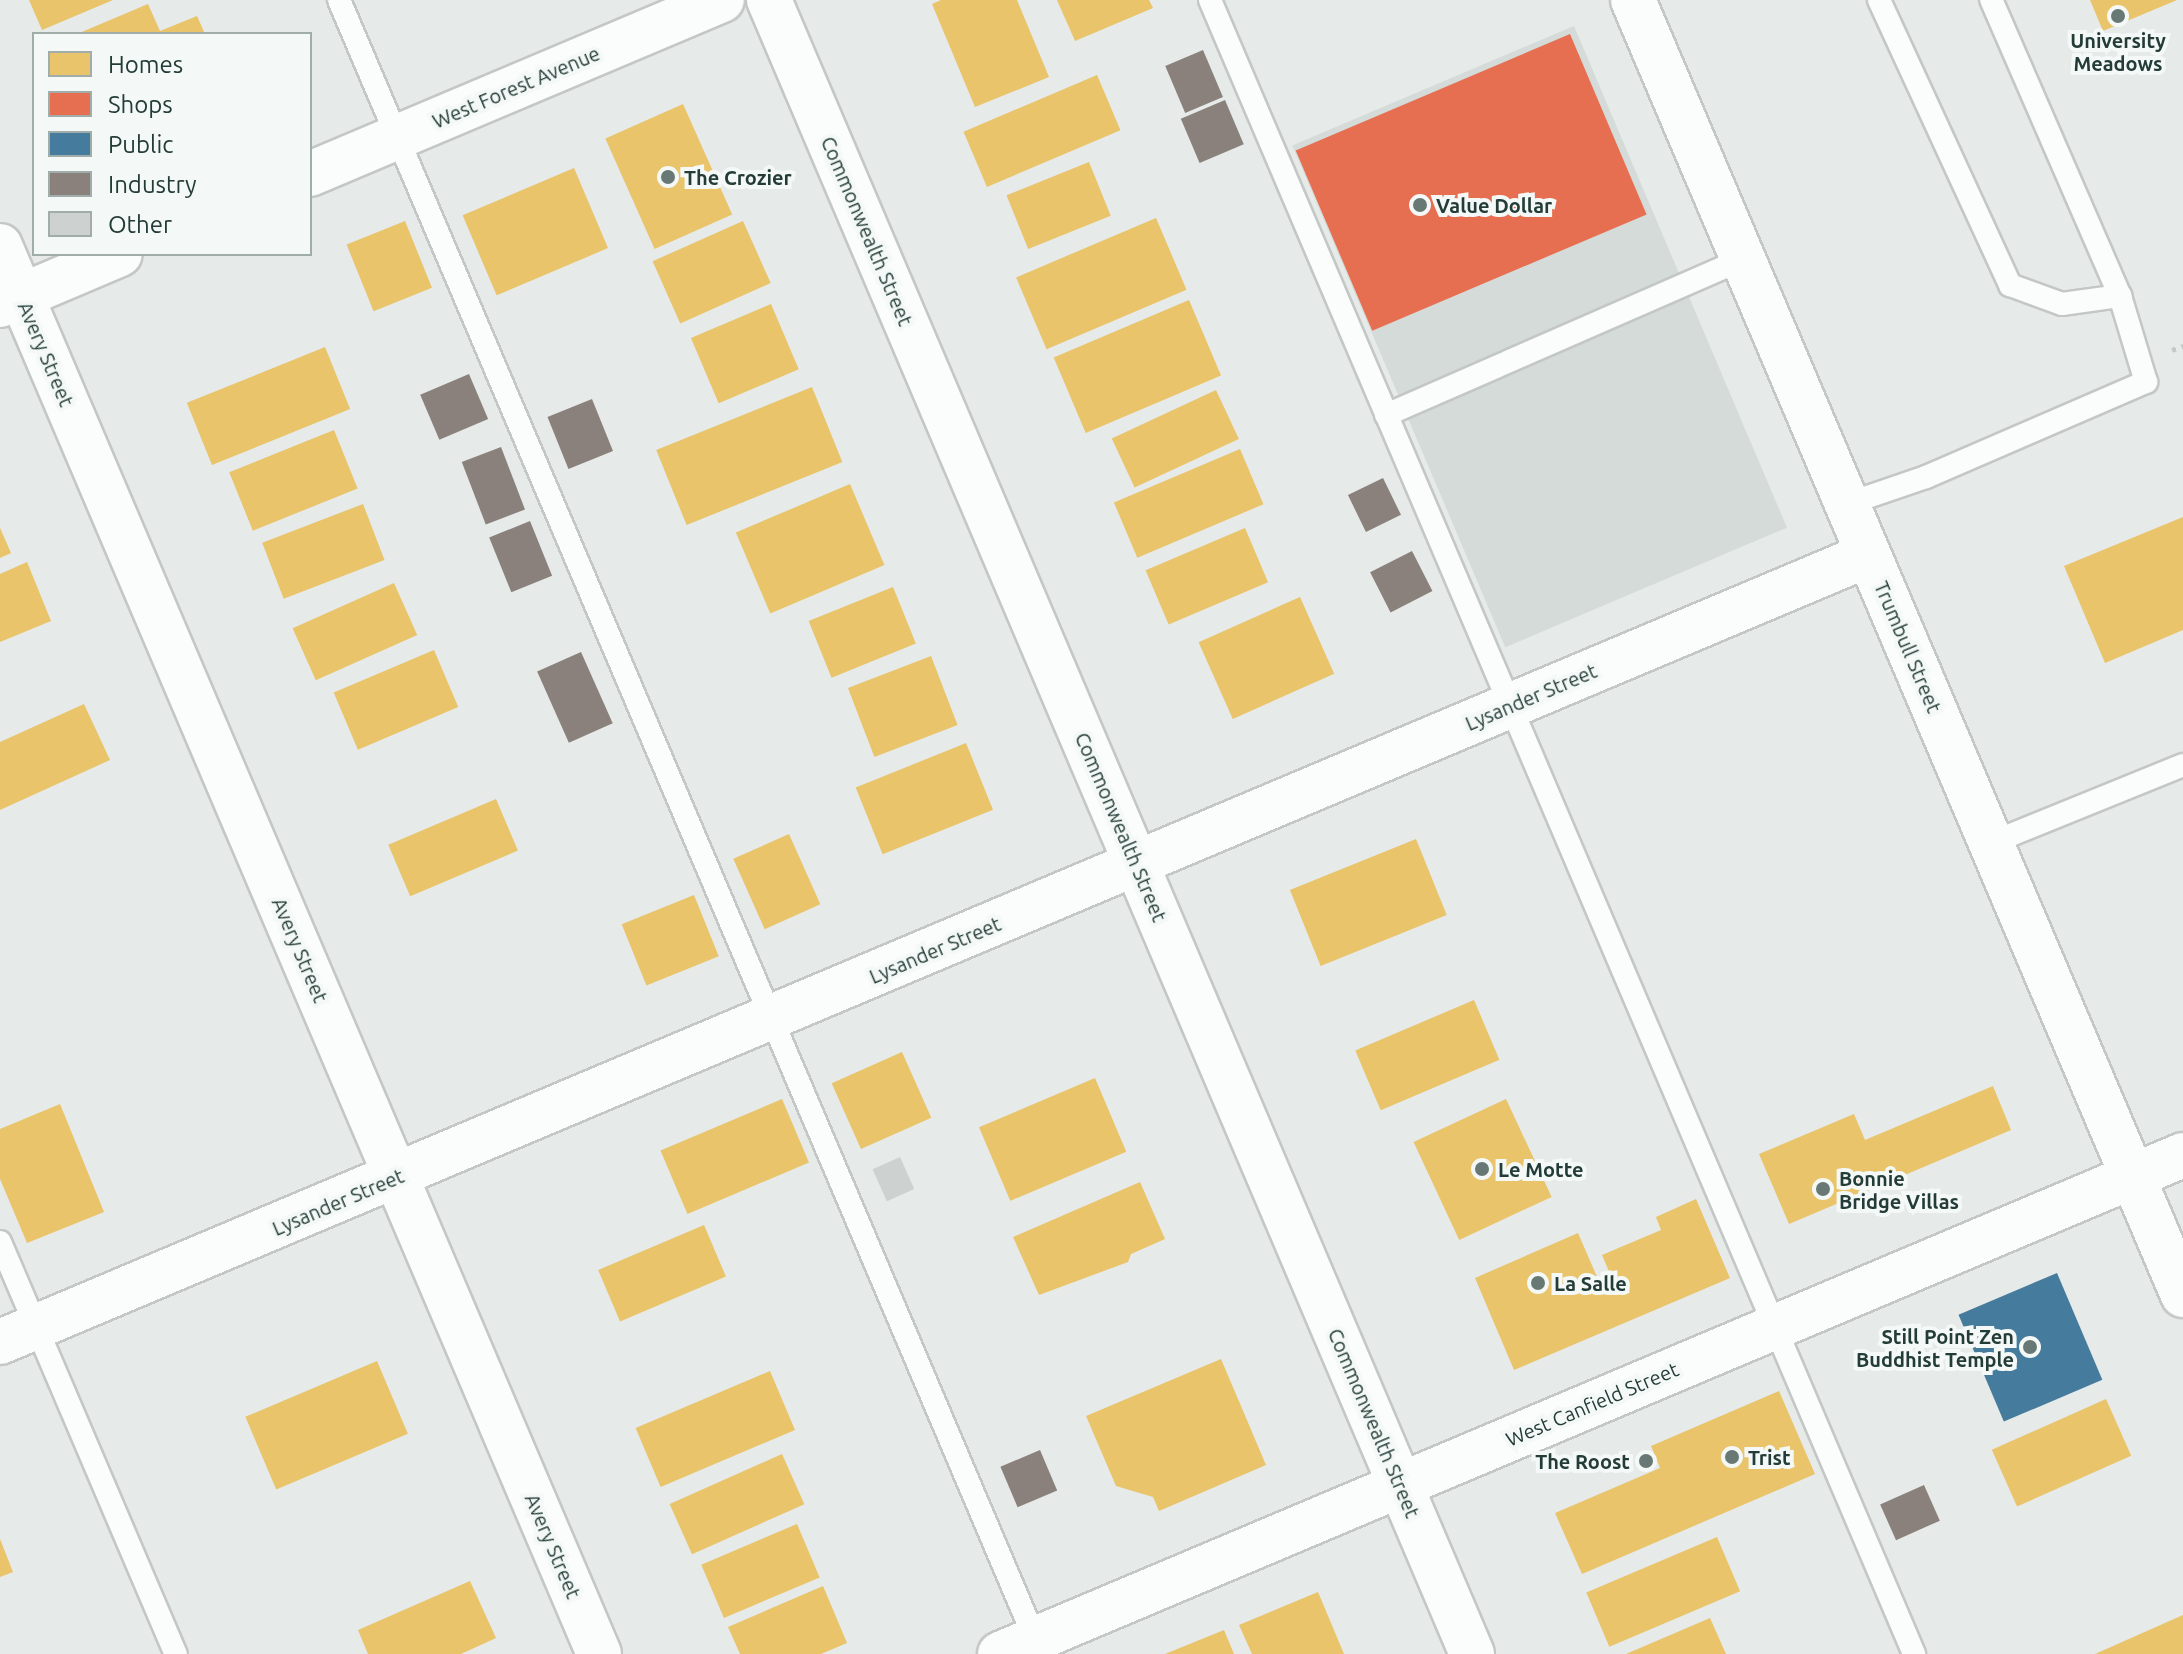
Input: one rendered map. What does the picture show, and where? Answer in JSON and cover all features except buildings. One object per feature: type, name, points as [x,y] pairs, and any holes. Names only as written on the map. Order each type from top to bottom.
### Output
[{"type":"street","name":"West Forest Avenue","points":[[312,173],[722,0]]},
{"type":"street","name":"Commonwealth Street","points":[[769,0],[1472,1654]]},
{"type":"street","name":"Trumbull Street","points":[[1633,0],[2183,1295]]},
{"type":"street","name":"Avery Street","points":[[0,246],[11,300],[396,1178],[599,1654]]},
{"type":"street","points":[[11,300],[115,256]]},
{"type":"street","name":"Lysander Street","points":[[18,1335],[1868,555]]},
{"type":"street","name":"West Canfield Street","points":[[1025,1649],[1775,1326],[2183,1155]]},
{"type":"lane","points":[[339,0],[771,1019],[1025,1649]]},
{"type":"lane","points":[[1210,0],[1914,1654]]},
{"type":"lane","points":[[1879,0],[2010,285],[2062,304],[2120,296]]},
{"type":"lane","points":[[1847,504],[1926,477],[2146,382],[2120,296],[1991,0]]},
{"type":"lane","points":[[1386,415],[1743,259]]},
{"type":"lane","points":[[1991,843],[2183,765]]},
{"type":"lane","points":[[0,1242],[18,1335],[176,1654]]},
{"type":"shaded area","points":[[1574,26],[1787,528],[1505,647],[1292,146]]},
{"type":"place","name":"University Meadows","points":[[2118,16]]},
{"type":"place","name":"The Crozier","points":[[668,177]]},
{"type":"place","name":"Value Dollar","points":[[1420,205]]},
{"type":"place","name":"Le Motte","points":[[1482,1169]]},
{"type":"place","name":"Bonnie Bridge Villas","points":[[1823,1189]]},
{"type":"place","name":"La Salle","points":[[1538,1283]]},
{"type":"place","name":"Still Point Zen Buddhist Temple","points":[[2030,1347]]},
{"type":"place","name":"Trist","points":[[1732,1457]]},
{"type":"place","name":"The Roost","points":[[1646,1461]]}]
